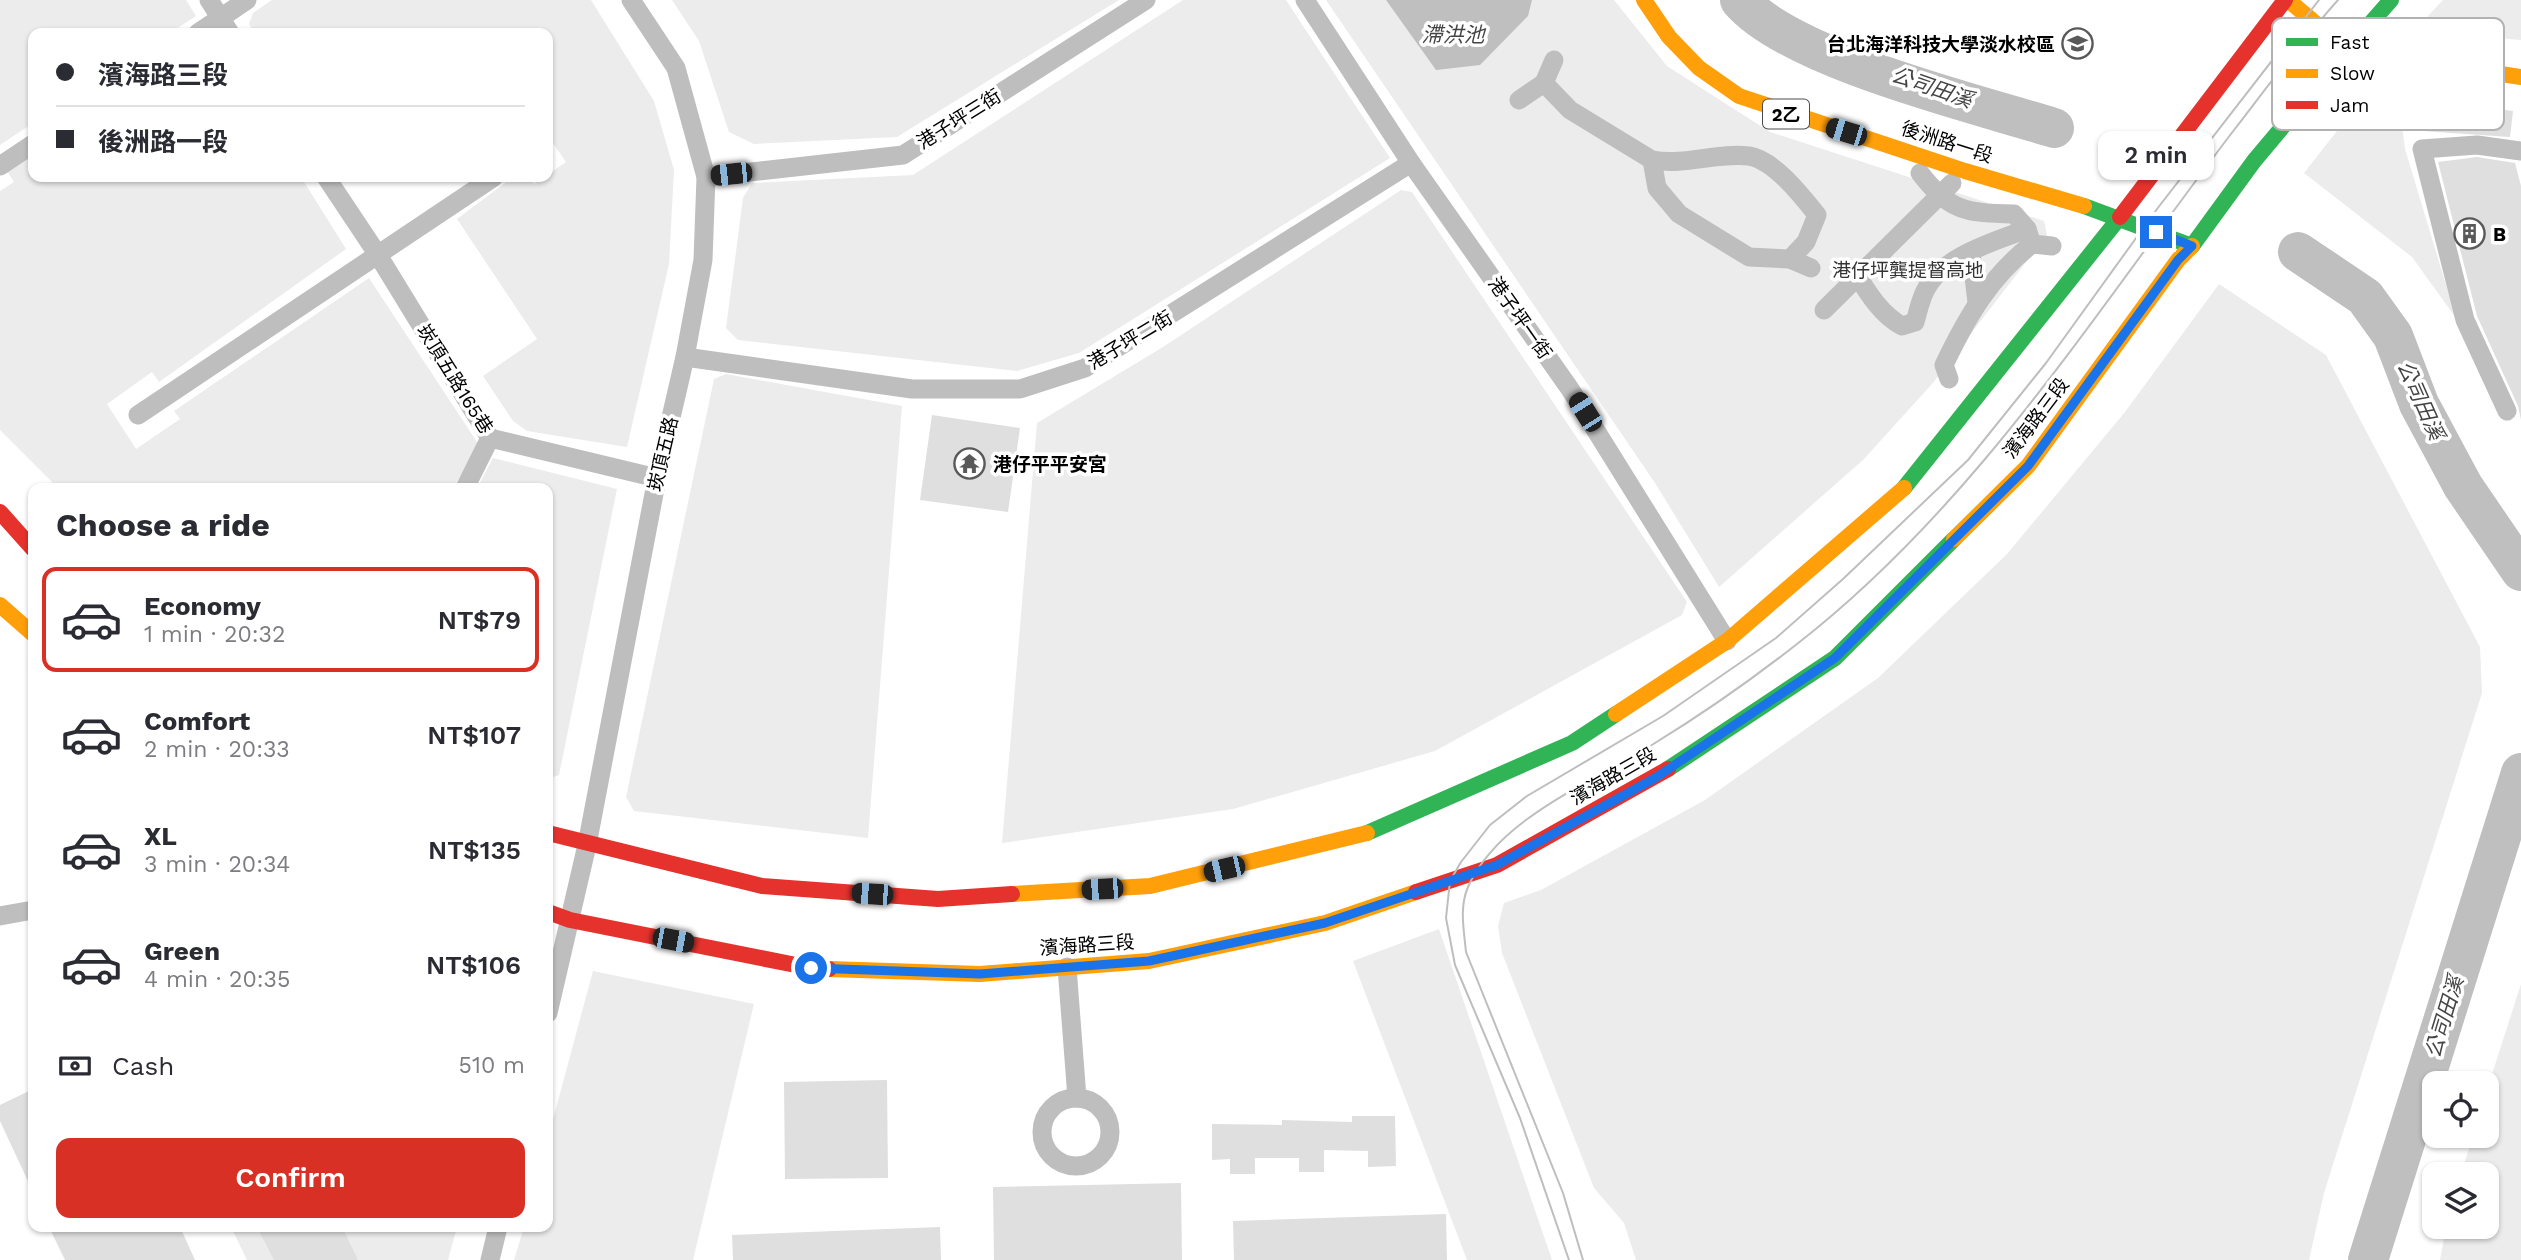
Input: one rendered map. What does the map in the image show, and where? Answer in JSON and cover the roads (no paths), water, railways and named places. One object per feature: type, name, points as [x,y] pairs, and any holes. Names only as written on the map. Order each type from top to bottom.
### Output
[{"type":"street","points":[[208,0],[225,26],[247,0]]},
{"type":"street","name":"崁頂五路","points":[[553,991],[587,845],[657,478],[685,357],[703,260],[706,177],[676,68],[631,0]]},
{"type":"street","name":"港子坪三街","points":[[706,177],[903,155],[1146,0]]},
{"type":"street","name":"港子坪一街","points":[[1305,0],[1412,163],[1570,389],[1727,641]]},
{"type":"street","name":"後洲路一段","points":[[1644,0],[1669,37],[1699,68],[1739,96],[1781,113],[2120,217],[2192,246]]},
{"type":"street","points":[[2273,18],[2287,0],[2309,18]]},
{"type":"street","name":"濱海路三段","points":[[2375,18],[2391,0]]},
{"type":"street","points":[[553,835],[762,887],[938,899],[1150,887],[1372,832],[1572,743],[1727,641],[1912,481],[2272,19]]},
{"type":"street","points":[[1519,100],[1544,83],[1554,60]]},
{"type":"street","points":[[1544,83],[1570,110],[1652,160],[1675,164],[1750,156],[1792,181],[1817,215],[1806,242],[1790,259]]},
{"type":"street","name":"濱海路三段","points":[[553,914],[569,920],[811,968],[980,974],[1149,961],[1325,923],[1497,865],[1655,778],[1835,658],[2028,466],[2178,260],[2192,246],[2280,130]]},
{"type":"street","points":[[2507,411],[2465,320],[2422,149],[2477,145],[2521,151]]},
{"type":"street","points":[[0,166],[28,147]]},
{"type":"street","points":[[1652,160],[1657,188],[1679,214],[1749,257],[1790,259],[1811,268]]},
{"type":"street","name":"港子坪二街","points":[[685,357],[912,389],[1020,389],[1085,368],[1412,163]]},
{"type":"street","points":[[1920,173],[1945,190],[1963,210],[2014,214],[2037,240]]},
{"type":"street","name":"崁頂五路165巷","points":[[329,182],[378,255],[490,438],[657,478]]},
{"type":"street","points":[[138,415],[487,182]]},
{"type":"street","points":[[1824,310],[1945,190]]},
{"type":"street","points":[[1857,275],[1869,295],[1891,320],[1902,326],[1915,322],[1926,290],[1937,275],[1971,252],[2037,240]]},
{"type":"street","points":[[1949,379],[1944,365],[1977,302],[2011,260],[2037,240]]},
{"type":"street","points":[[1971,252],[1977,302]]},
{"type":"street","points":[[468,483],[490,438]]},
{"type":"street","points":[[0,512],[28,543]]},
{"type":"street","points":[[0,605],[28,630]]},
{"type":"street","points":[[0,916],[28,911]]},
{"type":"street","points":[[1067,967],[1077,1098]]},
{"type":"street","points":[[490,1260],[497,1232]]},
{"type":"water","name":"滯洪池","points":[[1386,0],[1532,0],[1528,16],[1480,65],[1436,70]]},
{"type":"waterway","name":"公司田溪","points":[[1740,0],[1765,21],[1799,42],[1841,60],[1934,93],[2054,128]]},
{"type":"waterway","name":"公司田溪","points":[[2298,252],[2365,297],[2393,336],[2419,404],[2463,486],[2521,571]]},
{"type":"waterway","name":"公司田溪","points":[[2368,1260],[2521,773]]},
{"type":"tram line","points":[[2305,18],[2319,0]]},
{"type":"tram line","points":[[2323,18],[2338,0]]},
{"type":"tram line","points":[[1569,1260],[1520,1118],[1455,965],[1446,918],[1450,881],[1461,862],[1490,825],[1527,796],[1663,716],[1776,638],[1843,579],[1968,460],[2046,363],[2157,209],[2272,61]]},
{"type":"tram line","points":[[1583,1260],[1563,1193],[1466,952],[1463,919],[1465,895],[1482,862],[1502,840],[1550,803],[1673,732],[1780,657],[1862,589],[1922,530],[2032,402],[2272,81]]},
{"type":"place","name":"台北海洋科技大學淡水校區","points":[[2078,44]]},
{"type":"place","name":"B","points":[[2470,234]]},
{"type":"place","name":"港仔平平安宮","points":[[970,464]]},
{"type":"park label","name":"港仔坪龔提督高地","points":[[1908,270]]}]
